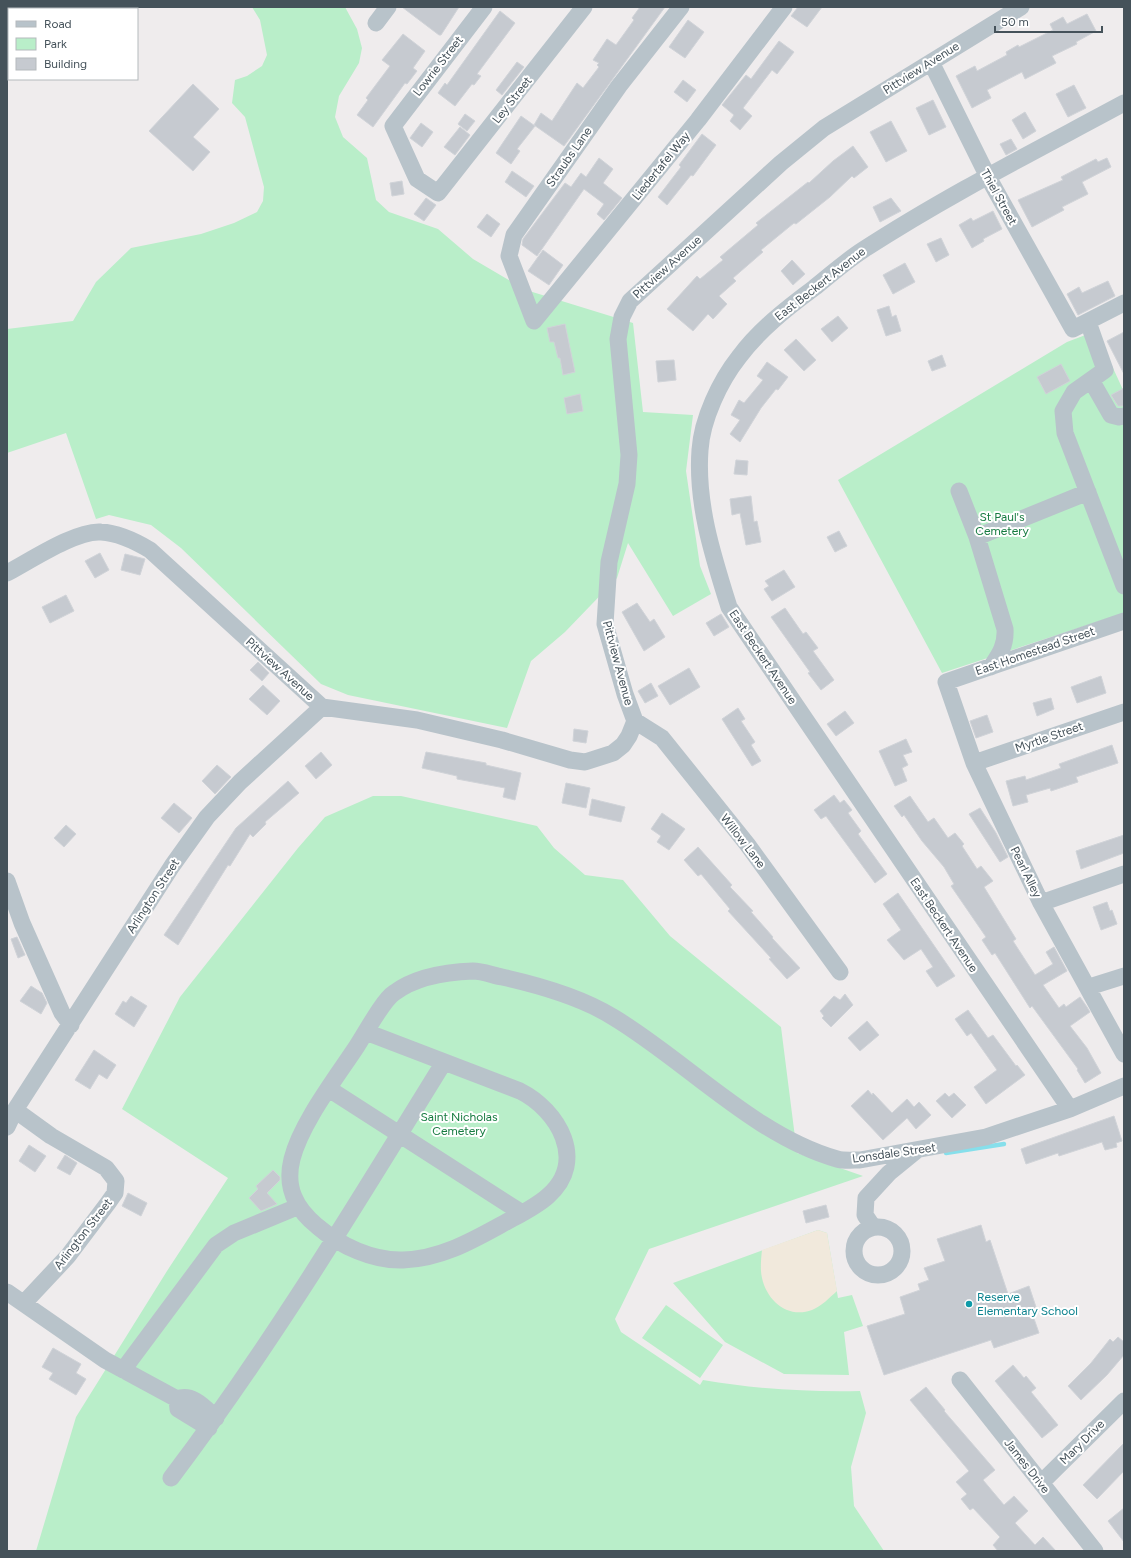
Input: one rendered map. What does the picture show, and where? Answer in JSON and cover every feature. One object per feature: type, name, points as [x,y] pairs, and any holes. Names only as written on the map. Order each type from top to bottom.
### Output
[{"type":"street","points":[[376,23],[388,7]]},
{"type":"street","name":"Lowrie Street","points":[[438,193],[417,179],[393,126],[484,7]]},
{"type":"street","name":"Ley Street","points":[[438,193],[584,7]]},
{"type":"street","name":"Straubs Lane","points":[[534,321],[509,256],[514,235],[619,86],[681,7]]},
{"type":"street","name":"Liedertafel Way","points":[[534,321],[698,120],[784,7]]},
{"type":"street","name":"Pittview Avenue","points":[[7,573],[78,535],[101,532],[129,538],[150,550],[322,706],[417,720],[502,740],[570,760],[585,762],[613,753],[623,745],[629,736],[635,721],[625,694],[605,624],[608,562],[627,484],[629,455],[618,339],[622,317],[630,301],[781,163],[824,128],[1021,7]]},
{"type":"street","name":"Thiel Street","points":[[931,62],[988,177],[1073,329],[1088,322]]},
{"type":"street","name":"East Beckert Avenue","points":[[1070,1109],[729,607],[711,549],[704,520],[700,479],[700,449],[708,417],[721,383],[739,356],[781,313],[862,250],[988,177],[1124,103]]},
{"type":"street","points":[[1124,303],[1088,322],[1105,370],[1074,392],[1063,411],[1065,433],[1124,586]]},
{"type":"street","points":[[1091,380],[1111,415],[1119,417],[1124,416]]},
{"type":"street","points":[[959,491],[976,537],[1006,629],[1006,640],[1003,648],[991,666]]},
{"type":"street","points":[[976,537],[1088,492]]},
{"type":"street","name":"East Homestead Street","points":[[946,682],[1124,621]]},
{"type":"street","name":"Pearl Alley","points":[[946,682],[974,763],[1041,903],[1089,987],[1124,1054]]},
{"type":"street","name":"Arlington Street","points":[[7,1126],[15,1110],[172,866],[207,817],[240,782],[322,706]]},
{"type":"street","name":"Myrtle Street","points":[[974,763],[1124,712]]},
{"type":"street","name":"Willow Lane","points":[[635,721],[662,738],[747,844],[840,972]]},
{"type":"street","points":[[1041,903],[1124,874]]},
{"type":"street","points":[[7,882],[22,923],[62,1013],[71,1025]]},
{"type":"street","name":"Lonsdale Street","points":[[297,1207],[293,1197],[290,1167],[295,1148],[304,1129],[392,993],[429,976],[475,971],[544,987],[609,1014],[644,1036],[722,1095],[785,1139],[839,1160],[860,1160],[917,1151],[986,1137],[1070,1109],[1124,1086]]},
{"type":"street","points":[[1089,987],[1124,976]]},
{"type":"street","points":[[123,1370],[216,1245],[234,1234],[297,1207],[335,1240],[375,1257],[402,1260],[428,1257],[459,1247],[522,1213],[549,1196],[563,1175],[566,1165],[566,1142],[557,1122],[533,1097],[366,1032]]},
{"type":"street","points":[[171,1478],[212,1423],[335,1240],[444,1062]]},
{"type":"street","points":[[329,1090],[522,1213]]},
{"type":"street","name":"Arlington Street","points":[[15,1110],[51,1136],[106,1168],[116,1181],[115,1193],[108,1203],[68,1256],[24,1303]]},
{"type":"street","points":[[873,1227],[865,1215],[866,1198],[889,1173],[917,1151]]},
{"type":"street","points":[[7,1292],[105,1360],[177,1399],[178,1409],[212,1423]]},
{"type":"street","name":"James Drive","points":[[960,1380],[1094,1551]]},
{"type":"street","name":"Mary Drive","points":[[1041,1484],[1124,1400]]},
{"type":"green space","points":[[252,7],[345,7],[357,29],[362,48],[359,63],[339,96],[335,117],[343,137],[367,158],[376,200],[389,212],[438,229],[473,259],[526,290],[633,323],[643,412],[693,415],[686,471],[700,566],[711,594],[673,616],[628,543],[617,578],[565,632],[531,661],[507,728],[348,695],[321,684],[181,548],[151,525],[109,515],[96,519],[66,433],[7,453],[7,329],[73,321],[96,282],[131,248],[201,234],[234,223],[257,212],[263,201],[264,187],[245,117],[232,103],[235,80],[247,76],[262,66],[267,55],[260,20]]},
{"type":"green space","name":"St Paul's Cemetery","points":[[1096,331],[1124,392],[1124,613],[942,673],[838,480],[1067,342]]},
{"type":"green space","name":"Saint Nicholas Cemetery","points":[[373,796],[401,796],[537,826],[554,848],[585,875],[623,880],[670,936],[781,1027],[797,1153],[863,1176],[649,1249],[615,1319],[621,1332],[700,1385],[703,1380],[742,1386],[781,1389],[860,1391],[866,1413],[851,1467],[854,1506],[884,1551],[36,1551],[76,1417],[167,1271],[228,1178],[122,1109],[180,997],[298,848],[325,817]]},
{"type":"green space","points":[[818,1230],[827,1233],[838,1298],[852,1295],[863,1326],[844,1332],[849,1375],[784,1374],[725,1342],[673,1283]]},
{"type":"green space","points":[[666,1305],[723,1345],[700,1378],[642,1338]]},
{"type":"sand","points":[[818,1230],[827,1233],[837,1291],[822,1304],[812,1310],[795,1312],[787,1310],[774,1301],[765,1286],[761,1272],[762,1250]]},
{"type":"building","points":[[402,7],[459,7],[441,35],[439,35]]},
{"type":"building","points":[[640,7],[665,7],[564,146],[534,125],[541,113],[552,121],[577,83],[583,88],[599,67],[597,65],[599,63],[593,60],[607,39],[616,45],[634,20],[632,18]]},
{"type":"building","points":[[798,7],[822,7],[807,27],[791,16]]},
{"type":"building","points":[[500,11],[515,23],[477,74],[481,76],[474,85],[472,84],[455,106],[438,93],[445,83],[447,85]]},
{"type":"building","points":[[1087,14],[1096,31],[1076,42],[1077,44],[1052,56],[1056,63],[1025,79],[1022,72],[987,90],[991,98],[972,108],[956,76],[975,66],[977,71],[1007,55],[1006,52],[1018,45],[1019,47],[1053,30],[1050,24],[1063,17],[1067,24]]},
{"type":"building","points":[[688,20],[704,32],[685,58],[669,47]]},
{"type":"building","points":[[403,34],[425,51],[413,68],[417,71],[407,84],[405,83],[373,127],[357,115],[368,100],[366,98],[390,66],[382,60]]},
{"type":"building","points":[[779,41],[794,52],[777,74],[772,70],[743,108],[752,116],[740,130],[730,121],[734,115],[722,105],[746,75],[751,79]]},
{"type":"building","points":[[517,62],[524,67],[502,95],[496,90]]},
{"type":"building","points":[[683,80],[696,90],[687,102],[674,92]]},
{"type":"building","points":[[193,84],[219,109],[193,137],[210,152],[193,171],[149,131]]},
{"type":"building","points":[[1074,85],[1086,108],[1068,117],[1056,94]]},
{"type":"building","points":[[933,100],[946,127],[929,135],[916,108]]},
{"type":"building","points":[[1025,112],[1036,131],[1023,139],[1012,120]]},
{"type":"building","points":[[465,114],[475,121],[467,131],[458,124]]},
{"type":"building","points":[[521,116],[535,126],[517,149],[520,151],[511,164],[496,153]]},
{"type":"building","points":[[891,121],[907,151],[886,162],[870,132]]},
{"type":"building","points":[[421,123],[433,132],[422,147],[410,138]]},
{"type":"building","points":[[460,127],[470,135],[455,155],[444,147]]},
{"type":"building","points":[[702,134],[716,145],[693,176],[691,175],[667,205],[658,197],[681,167],[679,165]]},
{"type":"building","points":[[1011,139],[1017,149],[1006,155],[1000,144]]},
{"type":"building","points":[[853,146],[868,167],[854,178],[852,176],[830,197],[796,224],[794,223],[761,250],[763,252],[733,278],[736,281],[719,296],[727,304],[713,319],[708,314],[693,331],[667,309],[697,276],[700,279],[723,260],[720,257],[758,225],[756,223],[808,182],[809,183],[833,161]]},
{"type":"building","points":[[599,158],[613,169],[603,183],[622,198],[604,220],[597,214],[604,204],[584,189],[537,256],[522,245],[523,239],[565,183],[571,187],[581,173],[586,177]]},
{"type":"building","points":[[1107,158],[1111,167],[1082,182],[1088,194],[1062,207],[1064,210],[1032,227],[1018,200],[1063,180],[1061,177],[1096,159],[1098,162]]},
{"type":"building","points":[[512,171],[534,186],[526,197],[505,182]]},
{"type":"building","points":[[402,181],[404,194],[392,196],[390,183]]},
{"type":"building","points":[[426,198],[436,205],[424,221],[414,214]]},
{"type":"building","points":[[891,198],[901,211],[880,222],[873,207]]},
{"type":"building","points":[[993,211],[1002,229],[983,239],[984,241],[972,248],[959,225],[971,218],[973,221]]},
{"type":"building","points":[[487,214],[500,224],[491,237],[477,227]]},
{"type":"building","points":[[941,238],[949,255],[936,262],[927,244]]},
{"type":"building","points":[[543,250],[563,265],[549,285],[528,271]]},
{"type":"building","points":[[792,260],[805,274],[793,285],[781,271]]},
{"type":"building","points":[[905,263],[915,282],[893,294],[883,275]]},
{"type":"building","points":[[1108,281],[1115,296],[1078,315],[1067,294],[1079,287],[1082,293]]},
{"type":"building","points":[[889,306],[892,317],[896,315],[901,331],[886,336],[877,310]]},
{"type":"building","points":[[838,316],[848,328],[832,342],[821,329]]},
{"type":"building","points":[[565,324],[575,372],[563,375],[560,358],[558,358],[554,342],[550,342],[547,328]]},
{"type":"building","points":[[1124,332],[1124,374],[1107,341]]},
{"type":"building","points":[[796,339],[816,360],[804,371],[784,350]]},
{"type":"building","points":[[942,355],[946,366],[932,371],[928,361]]},
{"type":"building","points":[[674,360],[676,380],[658,382],[656,361]]},
{"type":"building","points":[[767,362],[788,377],[761,408],[740,442],[730,434],[740,420],[731,415],[739,400],[744,403],[763,380],[757,376]]},
{"type":"building","points":[[1061,364],[1070,381],[1046,394],[1037,377]]},
{"type":"building","points":[[1124,388],[1124,406],[1118,406],[1111,395]]},
{"type":"building","points":[[580,394],[583,411],[567,414],[564,398]]},
{"type":"building","points":[[736,460],[748,461],[747,475],[734,474]]},
{"type":"building","points":[[751,496],[754,522],[757,521],[761,542],[746,545],[740,513],[732,515],[730,499]]},
{"type":"building","points":[[839,531],[847,546],[835,552],[827,537]]},
{"type":"building","points":[[100,553],[109,570],[95,578],[85,561]]},
{"type":"building","points":[[125,554],[145,559],[140,575],[121,570]]},
{"type":"building","points":[[784,570],[795,587],[772,601],[764,589],[769,586],[765,581]]},
{"type":"building","points":[[66,595],[74,611],[50,623],[42,607]]},
{"type":"building","points":[[637,603],[650,622],[654,619],[665,637],[644,651],[622,612]]},
{"type":"building","points":[[785,608],[803,634],[806,632],[818,648],[813,651],[834,680],[821,690],[771,617]]},
{"type":"building","points":[[721,614],[729,627],[714,636],[706,623]]},
{"type":"building","points":[[258,662],[269,673],[262,681],[250,670]]},
{"type":"building","points":[[689,668],[700,687],[670,705],[658,686]]},
{"type":"building","points":[[1101,676],[1106,693],[1077,703],[1071,687]]},
{"type":"building","points":[[651,683],[658,696],[645,703],[638,691]]},
{"type":"building","points":[[263,685],[280,701],[267,715],[249,699]]},
{"type":"building","points":[[1051,698],[1054,709],[1037,716],[1033,703]]},
{"type":"building","points":[[738,708],[745,719],[741,721],[755,742],[751,745],[761,761],[752,766],[722,719]]},
{"type":"building","points":[[845,711],[854,723],[836,736],[827,724]]},
{"type":"building","points":[[987,715],[993,732],[976,738],[970,721]]},
{"type":"building","points":[[574,729],[588,731],[586,743],[573,741]]},
{"type":"building","points":[[906,739],[912,752],[903,755],[908,765],[902,768],[907,781],[895,786],[879,751]]},
{"type":"building","points":[[1112,745],[1118,763],[1076,777],[1078,782],[1051,791],[1050,788],[1026,795],[1028,802],[1013,806],[1006,781],[1025,776],[1026,780],[1061,768],[1059,764]]},
{"type":"building","points":[[321,752],[332,765],[316,779],[305,766]]},
{"type":"building","points":[[426,752],[486,763],[486,765],[521,773],[515,800],[503,797],[505,788],[457,779],[457,776],[422,768]]},
{"type":"building","points":[[217,765],[231,777],[215,794],[202,781]]},
{"type":"building","points":[[288,781],[299,793],[265,822],[266,824],[253,837],[250,834],[230,866],[228,865],[178,945],[164,935],[236,828]]},
{"type":"building","points":[[566,783],[590,788],[586,808],[562,803]]},
{"type":"building","points":[[834,795],[840,803],[844,800],[852,810],[848,813],[861,831],[858,834],[887,874],[875,883],[826,816],[821,819],[814,810]]},
{"type":"building","points":[[910,796],[928,822],[934,818],[948,838],[955,833],[964,844],[962,846],[977,869],[981,866],[993,881],[984,887],[1016,939],[1013,941],[1035,975],[1053,964],[1046,952],[1054,947],[1067,971],[1043,985],[1059,1008],[1064,1004],[1066,1007],[1080,997],[1087,1007],[1090,1012],[1070,1026],[1087,1048],[1101,1073],[1085,1083],[1077,1070],[1078,1069],[1032,1006],[1030,1008],[995,953],[992,955],[982,940],[986,937],[951,886],[954,884],[944,867],[922,841],[904,815],[902,817],[894,806]]},
{"type":"building","points":[[592,799],[625,807],[621,822],[589,815]]},
{"type":"building","points":[[174,803],[192,818],[179,833],[161,818]]},
{"type":"building","points":[[980,808],[996,833],[1008,857],[1000,862],[969,814]]},
{"type":"building","points":[[662,813],[685,829],[669,850],[657,842],[661,836],[651,829]]},
{"type":"building","points":[[66,825],[76,834],[64,847],[54,838]]},
{"type":"building","points":[[1124,835],[1124,853],[1081,869],[1076,851]]},
{"type":"building","points":[[698,847],[732,885],[730,887],[753,911],[751,912],[773,937],[772,938],[800,968],[787,979],[769,959],[771,958],[728,911],[730,909],[701,874],[698,876],[684,860]]},
{"type":"building","points":[[898,893],[955,976],[937,987],[926,971],[933,967],[921,949],[904,960],[887,940],[901,930],[883,904]]},
{"type":"building","points":[[1107,902],[1110,911],[1112,910],[1117,924],[1101,930],[1093,907]]},
{"type":"building","points":[[17,937],[25,955],[18,958],[11,939]]},
{"type":"building","points":[[31,986],[42,993],[47,1003],[41,1014],[20,1001]]},
{"type":"building","points":[[845,994],[853,1005],[831,1027],[822,1018],[824,1016],[820,1011],[834,996],[840,1000]]},
{"type":"building","points":[[131,996],[147,1006],[134,1027],[115,1014],[123,1001],[126,1003]]},
{"type":"building","points":[[968,1010],[988,1038],[993,1035],[1016,1066],[1017,1065],[1025,1075],[986,1104],[974,1087],[997,1070],[971,1033],[967,1036],[955,1019]]},
{"type":"building","points":[[867,1021],[879,1035],[860,1051],[848,1038]]},
{"type":"building","points":[[94,1050],[116,1065],[107,1079],[99,1074],[90,1089],[75,1080]]},
{"type":"building","points":[[868,1090],[872,1095],[873,1093],[892,1113],[907,1099],[914,1107],[919,1102],[931,1115],[916,1129],[907,1118],[883,1140],[851,1106]]},
{"type":"building","points":[[945,1093],[949,1097],[954,1093],[966,1105],[952,1118],[936,1101]]},
{"type":"building","points":[[1114,1116],[1122,1141],[1116,1143],[1117,1147],[1105,1150],[1102,1142],[1059,1156],[1058,1153],[1026,1164],[1021,1149]]},
{"type":"building","points":[[29,1145],[46,1156],[35,1172],[19,1161]]},
{"type":"building","points":[[65,1155],[77,1163],[70,1175],[57,1168]]},
{"type":"building","points":[[273,1170],[280,1177],[280,1180],[267,1193],[277,1204],[261,1211],[249,1198],[258,1189],[256,1186]]},
{"type":"building","points":[[128,1193],[147,1203],[141,1216],[122,1206]]},
{"type":"building","points":[[826,1205],[829,1217],[806,1223],[803,1211]]},
{"type":"building","name":"Reserve Elementary School","points":[[981,1225],[986,1242],[990,1240],[1008,1294],[1029,1286],[1037,1310],[1032,1313],[1039,1333],[994,1348],[991,1340],[884,1375],[867,1326],[905,1314],[900,1297],[920,1290],[918,1284],[929,1280],[924,1268],[945,1261],[937,1239]]},
{"type":"building","points":[[1118,1337],[1124,1342],[1124,1355],[1107,1375],[1081,1400],[1068,1386],[1091,1363],[1110,1339],[1113,1342]]},
{"type":"building","points":[[53,1348],[81,1364],[76,1373],[86,1379],[76,1395],[49,1379],[53,1373],[42,1367]]},
{"type":"building","points":[[1013,1365],[1024,1378],[1026,1376],[1036,1388],[1031,1392],[1058,1425],[1042,1438],[995,1381]]},
{"type":"building","points":[[926,1387],[945,1410],[944,1411],[995,1470],[983,1480],[1004,1505],[1014,1496],[1028,1511],[1015,1523],[1035,1545],[1043,1537],[1056,1551],[998,1551],[993,1545],[1000,1537],[973,1508],[970,1510],[961,1499],[967,1494],[956,1482],[969,1471],[910,1400]]},
{"type":"building","points":[[1124,1443],[1124,1471],[1097,1499],[1083,1485]]},
{"type":"building","points":[[1124,1508],[1124,1542],[1108,1521]]},
{"type":"waterway","points":[[946,1153],[1004,1144]]},
{"type":"place","name":"Reserve Elementary School","points":[[969,1304]]}]
